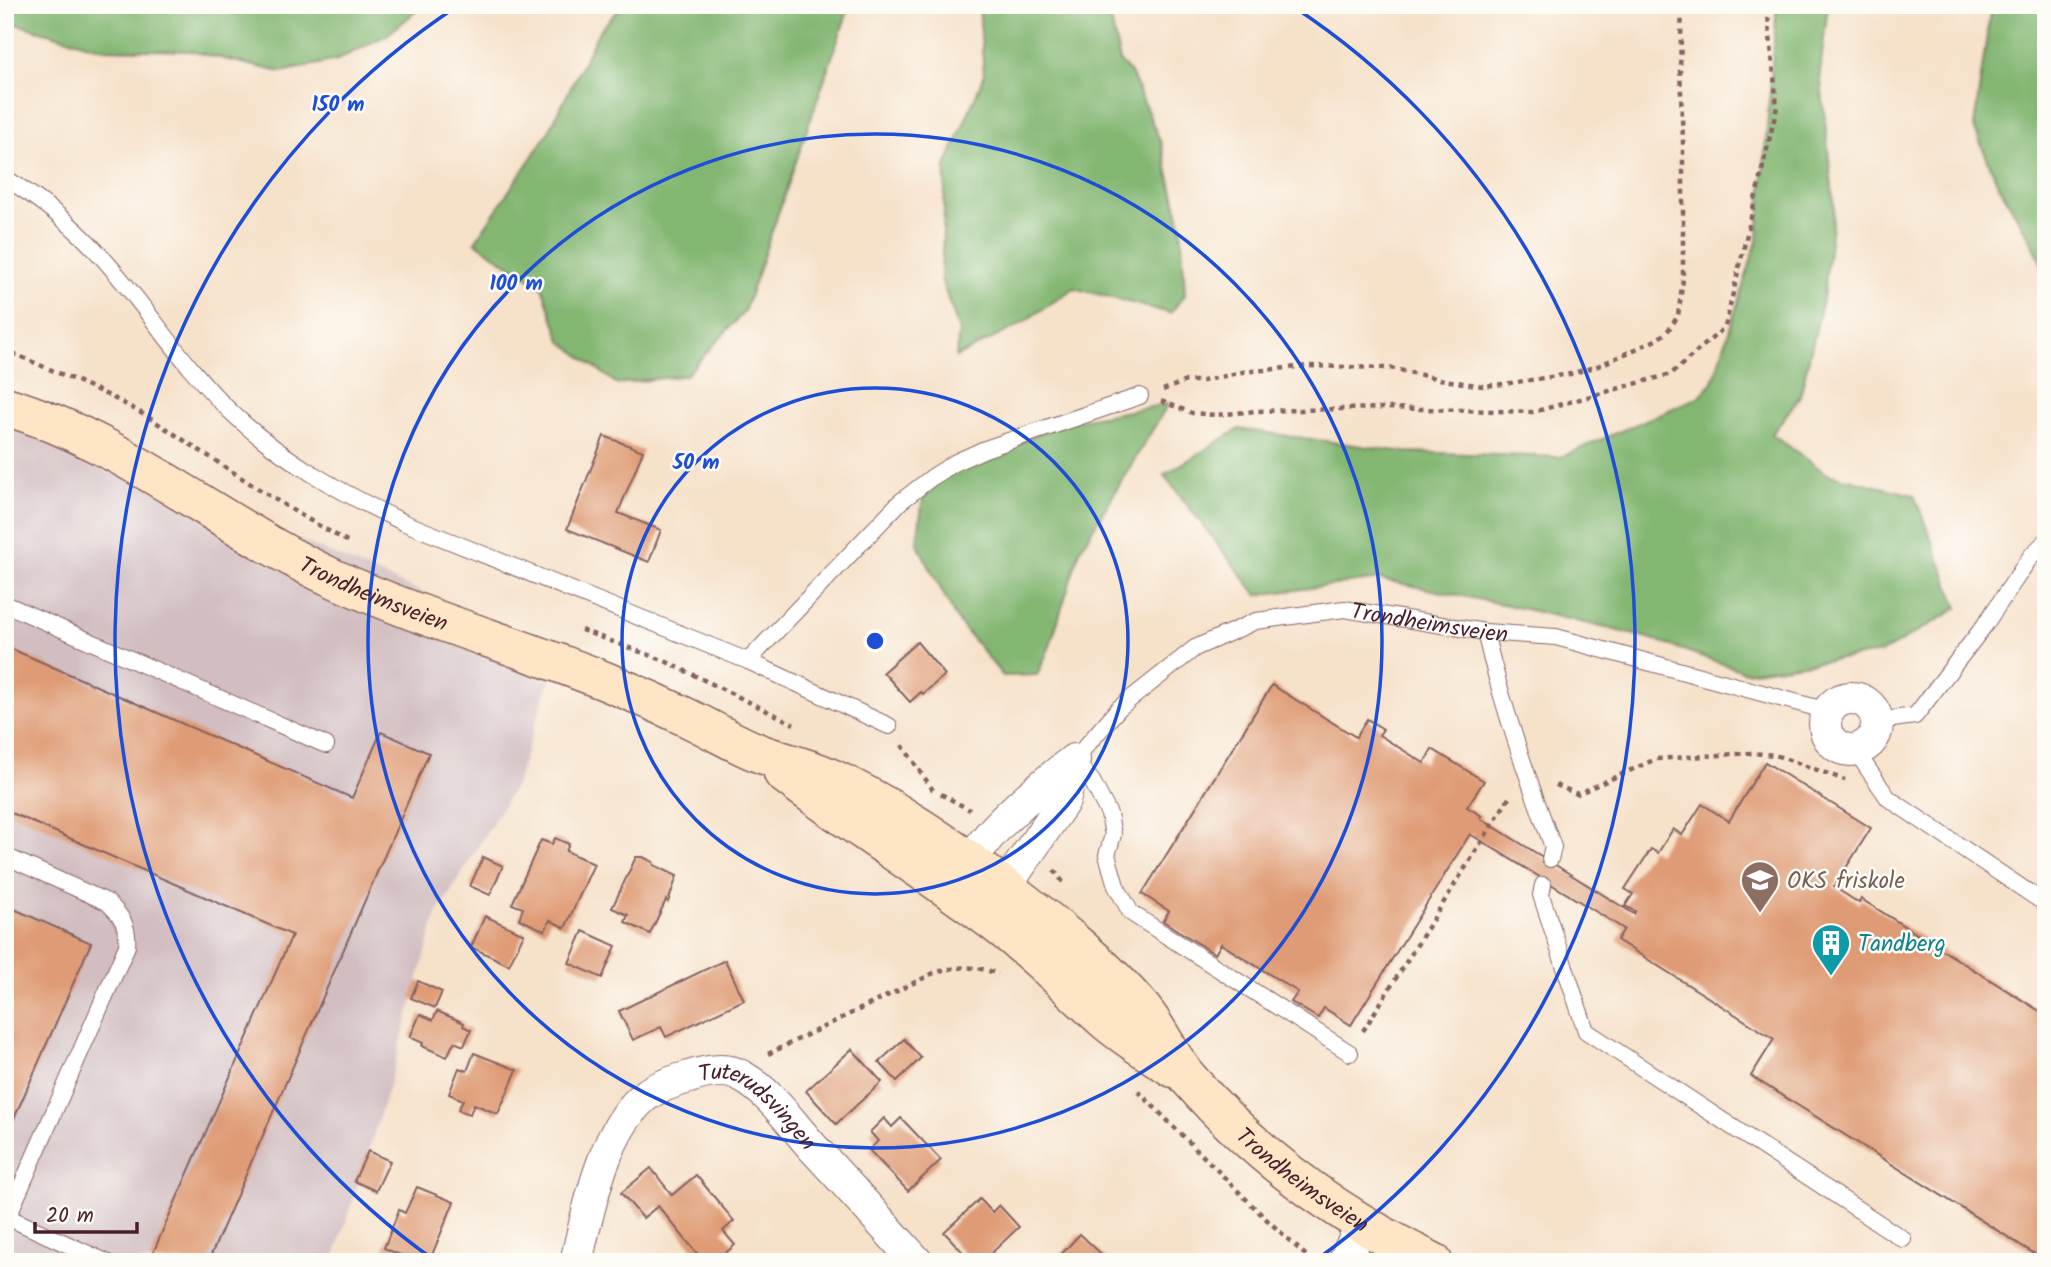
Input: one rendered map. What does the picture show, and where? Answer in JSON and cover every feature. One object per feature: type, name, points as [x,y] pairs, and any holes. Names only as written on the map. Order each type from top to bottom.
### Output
[{"type":"main road","name":"Trondheimsveien","points":[[5,406],[50,421],[124,457],[264,541],[339,580],[425,616],[605,681],[670,709],[756,752],[828,776],[884,805],[971,861],[1059,931],[1146,1013],[1186,1077]]},
{"type":"main road","name":"Trondheimsveien","points":[[756,752],[818,800],[909,861],[1037,957],[1108,1023],[1186,1077],[1271,1159],[1297,1180],[1410,1257]]},
{"type":"street","points":[[1841,699],[1859,699],[1867,703],[1877,721],[1873,738],[1855,750],[1837,747],[1826,733],[1828,711],[1841,699]]},
{"type":"street","name":"Trondheimsveien","points":[[971,861],[997,828],[1044,783],[1074,760]]},
{"type":"street","name":"Trondheimsveien","points":[[968,904],[990,898],[1005,887],[1064,801],[1074,760]]},
{"type":"street","points":[[968,904],[967,880],[971,861]]},
{"type":"street","name":"Tuterudsvingen","points":[[576,1262],[611,1142],[626,1117],[645,1096],[677,1080],[704,1072],[739,1074],[759,1088],[917,1262]]},
{"type":"street","points":[[1344,1262],[1362,1224]]},
{"type":"lane","points":[[5,178],[71,225],[102,257],[165,337],[229,410],[261,439],[300,467],[355,500],[405,523],[748,662],[889,726]]},
{"type":"lane","points":[[748,662],[900,502],[939,473],[985,449],[1146,397]]},
{"type":"lane","points":[[1877,721],[1915,716],[1984,626],[2031,556],[2046,541]]},
{"type":"lane","points":[[5,604],[326,745]]},
{"type":"lane","name":"Trondheimsveien","points":[[1074,760],[1119,708],[1195,648],[1256,621],[1344,608],[1485,632],[1556,637],[1828,711]]},
{"type":"lane","points":[[1485,632],[1525,772],[1553,847],[1550,859]]},
{"type":"lane","points":[[1855,750],[1888,798],[2046,904]]},
{"type":"lane","points":[[1074,760],[1092,781],[1109,814],[1113,835],[1107,855],[1116,886],[1131,913],[1350,1052]]},
{"type":"lane","points":[[5,856],[107,902],[121,917],[128,933],[127,946],[6,1219],[106,1262]]},
{"type":"lane","points":[[1543,885],[1541,895],[1586,1031],[1903,1239]]},
{"type":"path","points":[[1146,397],[1186,381],[1203,381],[1242,372],[1309,366],[1390,368],[1483,386],[1514,383],[1570,374],[1598,366],[1656,340],[1667,332],[1678,316],[1683,279],[1683,141],[1679,70],[1682,5]]},
{"type":"path","points":[[1146,397],[1192,412],[1216,415],[1256,411],[1385,408],[1533,412],[1671,374],[1725,327],[1777,107],[1767,5]]},
{"type":"path","points":[[5,346],[15,354],[109,396],[144,415],[283,506],[359,547]]},
{"type":"path","points":[[577,628],[665,661],[796,725]]},
{"type":"path","points":[[889,726],[933,790]]},
{"type":"path","points":[[1350,1052],[1525,772],[1577,794],[1656,760],[1752,753],[1775,755],[1829,773],[1888,798]]},
{"type":"path","points":[[922,785],[971,811]]},
{"type":"path","points":[[739,1074],[757,1059],[934,973],[968,967],[984,968],[1002,975]]},
{"type":"path","points":[[1135,1089],[1313,1262]]},
{"type":"shaded area","points":[[5,414],[559,651],[516,784],[436,916],[388,1089],[333,1262],[5,1262]]},
{"type":"green space","points":[[5,5],[424,5],[387,35],[337,60],[281,72],[190,51],[104,49],[5,21]]},
{"type":"green space","points":[[623,5],[850,5],[744,312],[686,375],[617,384],[561,341],[542,287],[475,242],[549,131],[599,31]]},
{"type":"green space","points":[[979,5],[1108,5],[1120,62],[1131,73],[1161,143],[1181,225],[1185,295],[1170,313],[1074,288],[1016,327],[956,357],[959,330],[941,279],[946,166],[984,76]]},
{"type":"green space","points":[[1777,5],[1828,5],[1820,72],[1834,208],[1823,299],[1800,396],[1772,434],[1827,474],[1914,495],[1958,608],[1881,653],[1746,672],[1649,638],[1379,579],[1257,595],[1164,475],[1239,429],[1404,452],[1561,457],[1699,397],[1713,382],[1758,238]]},
{"type":"green space","points":[[1995,5],[2046,5],[2046,273],[2032,242],[1998,184],[1974,127],[1990,13]]},
{"type":"green space","points":[[1168,404],[1080,550],[1050,646],[1037,675],[1003,676],[957,620],[917,543],[925,483],[1064,423]]},
{"type":"building","points":[[604,436],[643,451],[618,513],[661,530],[649,562],[567,529]]},
{"type":"building","points":[[917,642],[945,675],[910,702],[883,672]]},
{"type":"building","points":[[5,646],[352,798],[381,732],[429,753],[208,1262],[149,1262],[292,935],[5,810]]},
{"type":"building","points":[[1272,685],[1356,737],[1367,719],[1383,729],[1379,735],[1424,763],[1432,749],[1484,781],[1467,807],[1482,816],[1480,818],[1634,914],[1635,911],[1625,906],[1633,894],[1625,889],[1651,849],[1658,853],[1673,829],[1682,835],[1702,804],[1729,821],[1765,762],[1871,828],[1834,887],[1859,903],[1861,899],[2046,1015],[2046,1261],[1751,1076],[1774,1039],[1617,940],[1624,929],[1470,834],[1351,1025],[1324,1008],[1318,1018],[1291,1002],[1298,992],[1221,944],[1215,954],[1163,921],[1169,911],[1142,894]]},
{"type":"building","points":[[555,838],[569,844],[566,851],[594,864],[565,928],[550,920],[545,931],[519,919],[523,908],[512,904],[541,840],[552,844]]},
{"type":"building","points":[[483,857],[503,866],[490,895],[470,886]]},
{"type":"building","points":[[636,857],[643,857],[677,876],[668,902],[666,900],[650,934],[625,922],[628,915],[612,908]]},
{"type":"building","points":[[5,905],[91,943],[5,1139]]},
{"type":"building","points":[[485,916],[524,934],[509,965],[471,947]]},
{"type":"building","points":[[583,931],[616,946],[602,978],[569,963]]},
{"type":"building","points":[[725,960],[744,1000],[666,1037],[661,1027],[633,1040],[619,1011]]},
{"type":"building","points":[[418,981],[442,992],[435,1008],[411,998]]},
{"type":"building","points":[[437,1011],[464,1023],[463,1026],[471,1030],[464,1046],[454,1042],[447,1057],[422,1046],[423,1043],[410,1037],[420,1014],[433,1020]]},
{"type":"building","points":[[904,1039],[921,1058],[897,1081],[879,1062]]},
{"type":"building","points":[[852,1049],[882,1082],[836,1124],[806,1091]]},
{"type":"building","points":[[474,1053],[517,1070],[498,1114],[474,1104],[470,1114],[458,1110],[463,1100],[449,1094],[459,1068],[467,1071]]},
{"type":"building","points":[[884,1118],[892,1127],[901,1118],[941,1160],[908,1191],[869,1150],[878,1141],[870,1132]]},
{"type":"building","points":[[368,1151],[390,1161],[376,1191],[354,1181]]},
{"type":"building","points":[[651,1168],[672,1195],[696,1175],[734,1221],[723,1231],[735,1245],[715,1262],[704,1262],[658,1206],[643,1218],[621,1193]]},
{"type":"building","points":[[417,1187],[454,1202],[429,1262],[416,1262],[384,1248],[399,1210],[405,1213]]},
{"type":"building","points":[[980,1199],[992,1212],[999,1205],[1019,1227],[982,1262],[972,1262],[944,1232]]},
{"type":"building","points":[[1080,1234],[1110,1262],[1054,1262]]},
{"type":"place","name":"OKS friskole","points":[[1760,914]]},
{"type":"place","name":"Tandberg","points":[[1831,977]]}]
